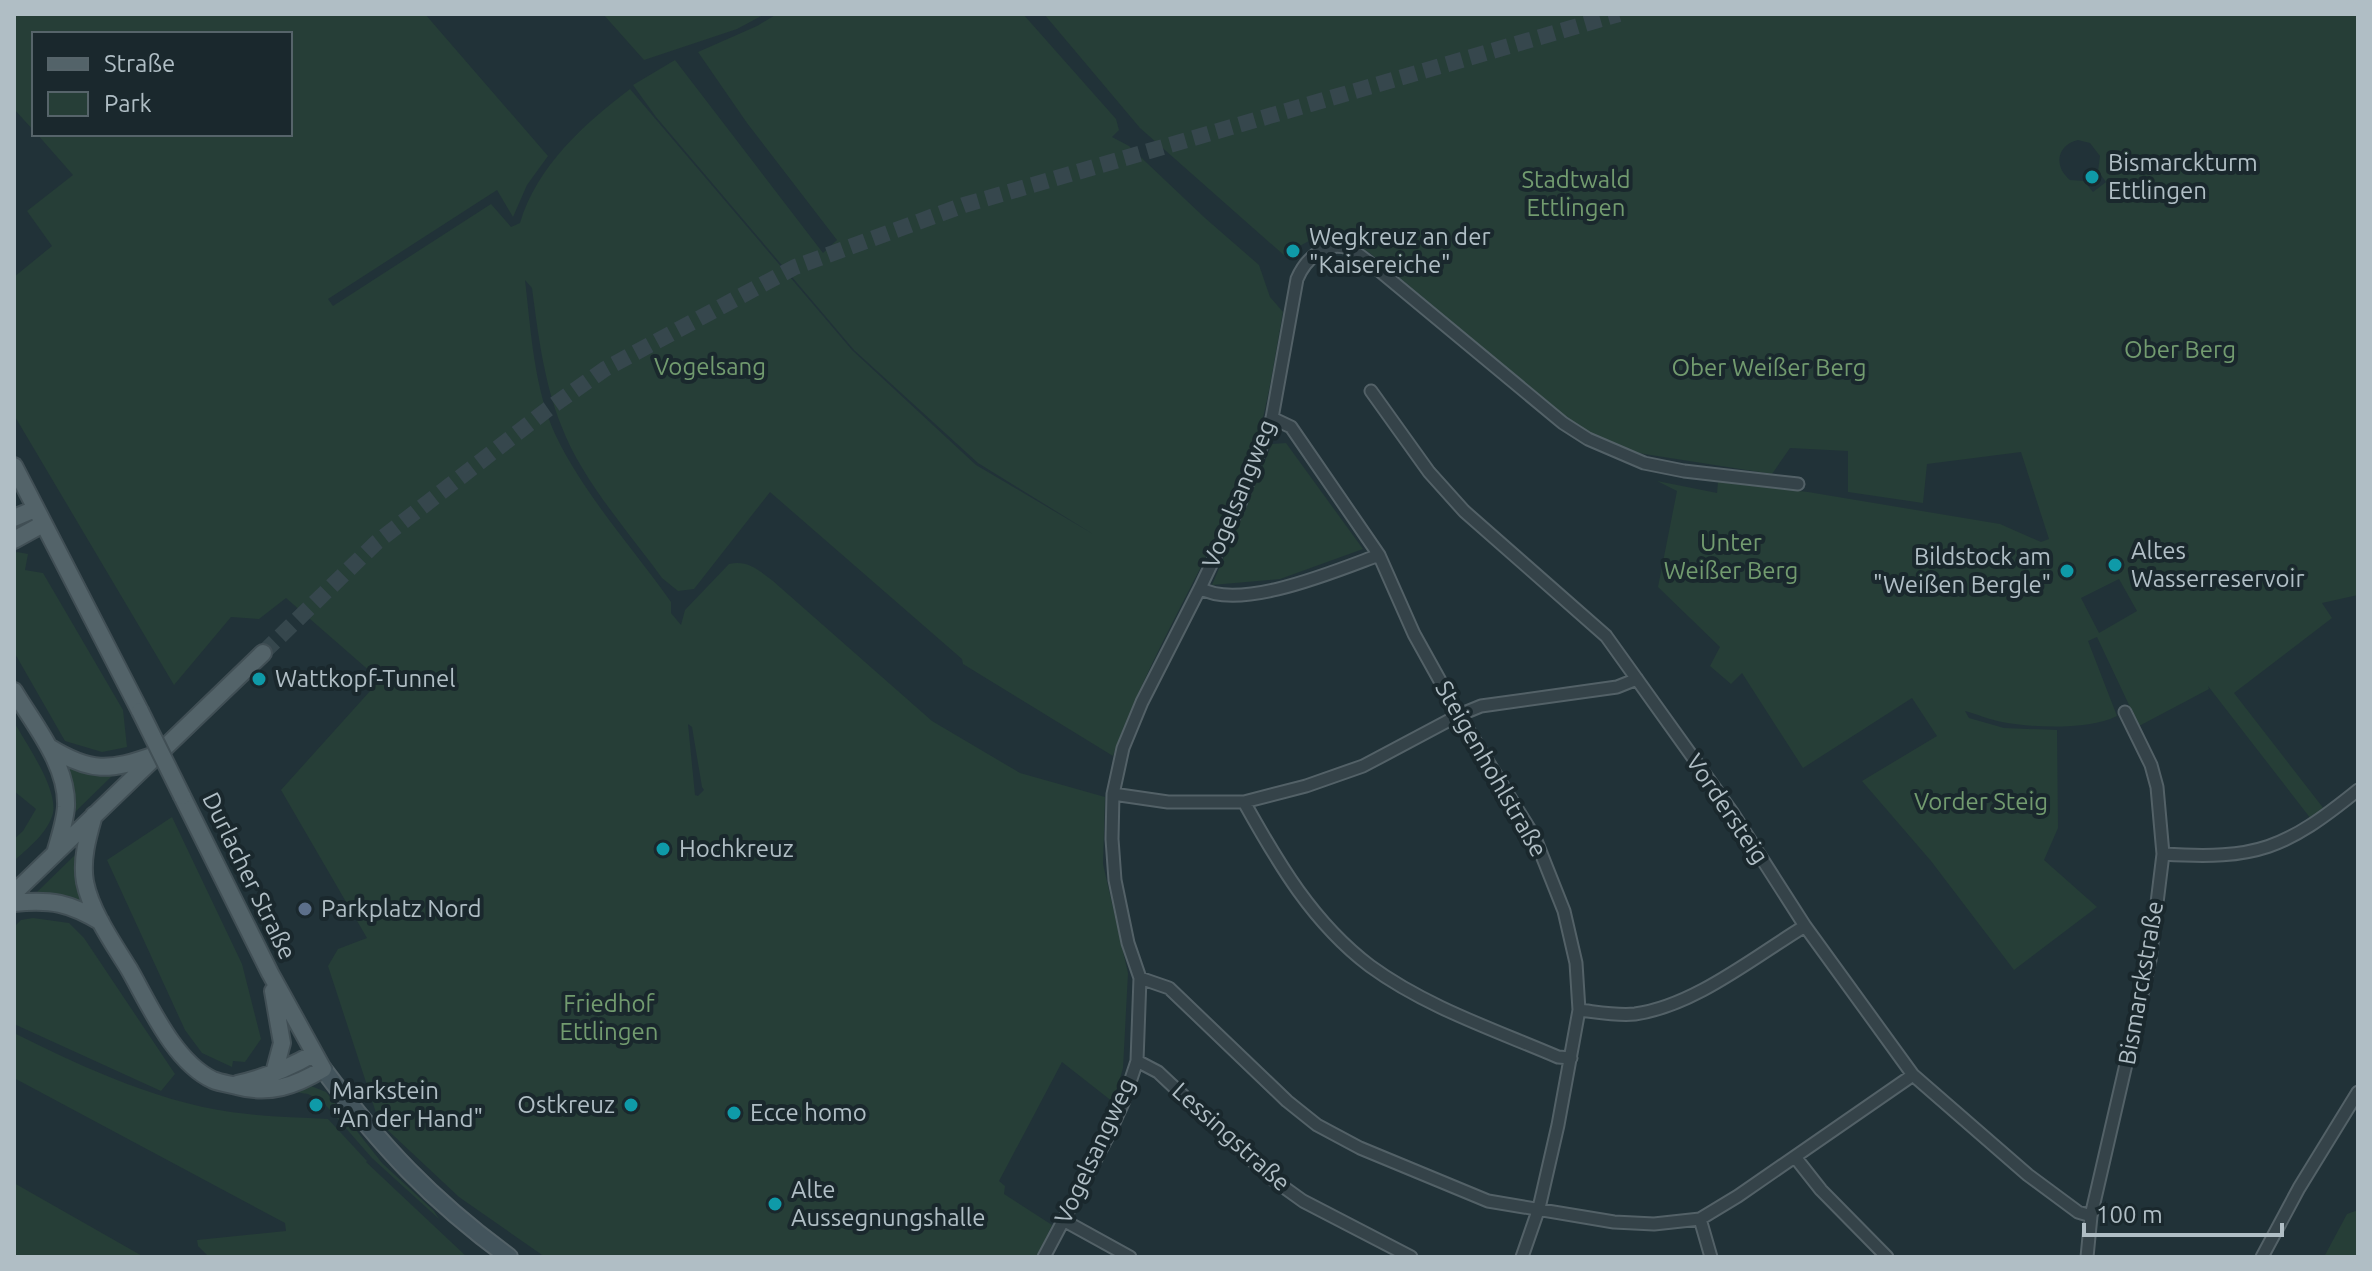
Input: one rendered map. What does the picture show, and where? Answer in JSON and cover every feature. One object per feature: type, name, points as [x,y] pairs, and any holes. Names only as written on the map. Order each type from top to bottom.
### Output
[{"type":"main road","name":"Durlacher Straße","points":[[14,466],[313,1054],[369,1130],[407,1173],[469,1228],[509,1257]]},
{"type":"main road","points":[[14,518],[39,516]]},
{"type":"main road","points":[[14,540],[39,516]]},
{"type":"main road","points":[[14,893],[263,653]]},
{"type":"main road","points":[[14,691],[48,746],[65,788],[66,806],[55,852]]},
{"type":"main road","points":[[48,746],[83,765],[101,768],[123,766],[160,753]]},
{"type":"main road","points":[[94,815],[84,861],[85,882],[102,923],[169,1040],[197,1069],[213,1080],[251,1090],[285,1088],[323,1069]]},
{"type":"main road","points":[[14,903],[55,901],[78,908],[102,923]]},
{"type":"main road","points":[[270,973],[282,1043],[274,1073]]},
{"type":"main road","points":[[232,1085],[274,1073],[313,1054]]},
{"type":"street","name":"Vogelsangweg","points":[[1044,1257],[1108,1136],[1137,1061],[1140,978],[1128,943],[1115,880],[1112,839],[1113,794],[1123,748],[1142,702],[1239,506],[1272,418],[1302,266],[1321,250],[1347,248],[1375,267],[1563,423],[1588,439],[1644,463],[1684,471],[1798,484]]},
{"type":"street","name":"Vordersteig","points":[[1371,391],[1429,472],[1464,511],[1606,636],[1732,812],[1805,926],[1913,1075],[2028,1175],[2078,1212],[2091,1216]]},
{"type":"street","name":"Steigenhohlstraße","points":[[1272,418],[1291,427],[1379,555],[1414,634],[1459,715],[1535,838],[1564,911],[1576,963],[1579,1010],[1539,1208],[1522,1257]]},
{"type":"street","points":[[1200,588],[1209,593],[1231,594],[1284,588],[1379,555]]},
{"type":"street","points":[[1113,794],[1168,802],[1244,802],[1306,786],[1363,766],[1481,706],[1617,687],[1637,679]]},
{"type":"street","name":"Bismarckstraße","points":[[2087,1257],[2091,1216],[2150,960],[2163,854],[2157,787],[2151,765],[2125,712]]},
{"type":"street","points":[[2163,854],[2210,857],[2249,853],[2279,844],[2321,820],[2358,790]]},
{"type":"street","points":[[1244,802],[1280,867],[1307,903],[1369,965],[1404,988],[1442,1007],[1558,1057],[1571,1058]]},
{"type":"street","points":[[1579,1010],[1632,1014],[1667,1007],[1696,993],[1805,926]]},
{"type":"street","points":[[1140,978],[1169,988],[1287,1101],[1317,1125],[1360,1148],[1488,1201],[1614,1222],[1654,1224],[1700,1219],[1913,1075]]},
{"type":"street","name":"Lessingstraße","points":[[1137,1061],[1158,1072],[1271,1178],[1303,1201],[1411,1257]]},
{"type":"street","points":[[2262,1257],[2299,1188],[2358,1092]]},
{"type":"street","points":[[1795,1157],[1821,1190],[1887,1257]]},
{"type":"street","points":[[1700,1219],[1711,1257]]},
{"type":"street","points":[[1063,1220],[1130,1257]]},
{"type":"green space","points":[[14,14],[425,14],[548,156],[527,185],[513,217],[497,190],[328,299],[333,306],[491,204],[511,227],[520,223],[528,202],[550,165],[579,132],[630,89],[852,350],[976,465],[1093,534],[978,463],[854,350],[656,117],[633,85],[675,60],[823,253],[837,240],[747,123],[698,52],[777,14],[1023,14],[1116,119],[1119,130],[1112,137],[1129,146],[1259,265],[1270,297],[1283,312],[1260,430],[1232,503],[1144,682],[1113,756],[963,664],[962,659],[770,492],[694,589],[678,591],[662,578],[620,523],[570,445],[550,392],[532,288],[525,280],[538,379],[556,436],[595,501],[671,602],[671,613],[681,625],[685,610],[729,564],[747,565],[773,581],[932,721],[1020,773],[1105,797],[1103,864],[1128,973],[1123,1068],[1113,1102],[1062,1062],[999,1181],[1005,1186],[1004,1194],[1052,1225],[1037,1257],[545,1257],[459,1197],[379,1122],[328,966],[338,949],[367,938],[281,790],[380,680],[286,598],[259,619],[231,617],[174,685],[14,415],[14,277],[52,246],[27,211],[73,175],[39,136],[292,136],[292,32],[32,32],[32,129],[14,109]],"holes":[[[688,724],[692,727],[704,790],[695,795]]]},
{"type":"green space","points":[[603,14],[765,14],[737,29],[644,60]]},
{"type":"green space","points":[[1044,14],[2358,14],[2358,595],[2322,603],[2332,618],[2234,693],[2324,809],[2311,819],[2208,686],[2209,689],[2139,726],[2097,637],[2088,641],[2117,716],[2076,726],[2029,726],[1965,711],[1969,718],[2004,728],[2057,730],[2058,828],[2044,860],[2097,907],[2014,970],[1931,861],[1862,781],[1937,736],[1912,698],[1803,768],[1742,673],[1731,684],[1710,666],[1720,647],[1658,587],[1677,491],[1657,481],[1717,493],[1718,482],[1808,492],[2000,524],[2041,542],[2049,539],[2021,452],[1927,464],[1923,503],[1848,492],[1848,451],[1790,448],[1772,474],[1619,450],[1577,426],[1370,253],[1340,238],[1325,237],[1307,242],[1286,257],[1140,128]],"holes":[[[2078,140],[2090,143],[2100,156],[2098,171],[2106,182],[2093,192],[2084,181],[2070,180],[2061,169],[2062,151]],[[2119,579],[2137,611],[2099,633],[2081,598]]]},
{"type":"green space","points":[[1286,443],[1363,549],[1280,579],[1212,585],[1272,444]]},
{"type":"green space","points":[[14,554],[28,554],[25,570],[43,573],[123,710],[127,747],[102,752],[65,741],[14,652]]},
{"type":"green space","points":[[14,722],[40,766],[51,792],[53,813],[37,840],[14,861],[14,839],[23,831],[36,809],[14,791]]},
{"type":"green space","points":[[64,764],[88,774],[112,776],[73,814]]},
{"type":"green space","points":[[172,817],[242,964],[261,1039],[245,1062],[233,1061],[232,1067],[202,1053],[185,1030],[107,860]]},
{"type":"green space","points":[[76,854],[88,906],[66,896],[38,894],[37,892]]},
{"type":"green space","points":[[33,918],[69,923],[84,938],[175,1074],[161,1091],[14,1024],[14,927],[21,920]]},
{"type":"green space","points":[[14,1033],[127,1084],[187,1103],[248,1114],[328,1119],[366,1162],[467,1257],[209,1257],[198,1246],[197,1240],[286,1231],[285,1223],[14,1078]]},
{"type":"green space","points":[[311,1086],[326,1092],[382,1163],[439,1219],[372,1158],[322,1101],[294,1092]]},
{"type":"green space","points":[[14,1183],[144,1257],[19,1257],[14,1254]]},
{"type":"green space","points":[[2358,1210],[2358,1257],[2324,1257],[2347,1214]]},
{"type":"tunnel","points":[[263,653],[377,542],[548,409],[605,369],[795,267],[964,205],[1619,14]]},
{"type":"place","name":"Bismarckturm Ettlingen","points":[[2092,177]]},
{"type":"place","name":"Wegkreuz an der \"Kaisereiche\"","points":[[1293,251]]},
{"type":"place","name":"Altes Wasserreservoir","points":[[2115,565]]},
{"type":"place","name":"Bildstock am \"Weißen Bergle\"","points":[[2067,571]]},
{"type":"place","name":"Wattkopf-Tunnel","points":[[259,679]]},
{"type":"place","name":"Hochkreuz","points":[[663,849]]},
{"type":"place","name":"Parkplatz Nord","points":[[305,909]]},
{"type":"place","name":"Markstein \"An der Hand\"","points":[[316,1105]]},
{"type":"place","name":"Ostkreuz","points":[[631,1105]]},
{"type":"place","name":"Ecce homo","points":[[734,1113]]},
{"type":"place","name":"Alte Aussegnungshalle","points":[[775,1204]]},
{"type":"park label","name":"Stadtwald Ettlingen","points":[[1576,194]]},
{"type":"park label","name":"Ober Berg","points":[[2180,350]]},
{"type":"park label","name":"Vogelsang","points":[[710,367]]},
{"type":"park label","name":"Ober Weißer Berg","points":[[1769,368]]},
{"type":"park label","name":"Unter Weißer Berg","points":[[1731,557]]},
{"type":"park label","name":"Vorder Steig","points":[[1981,802]]},
{"type":"park label","name":"Friedhof Ettlingen","points":[[609,1018]]}]
